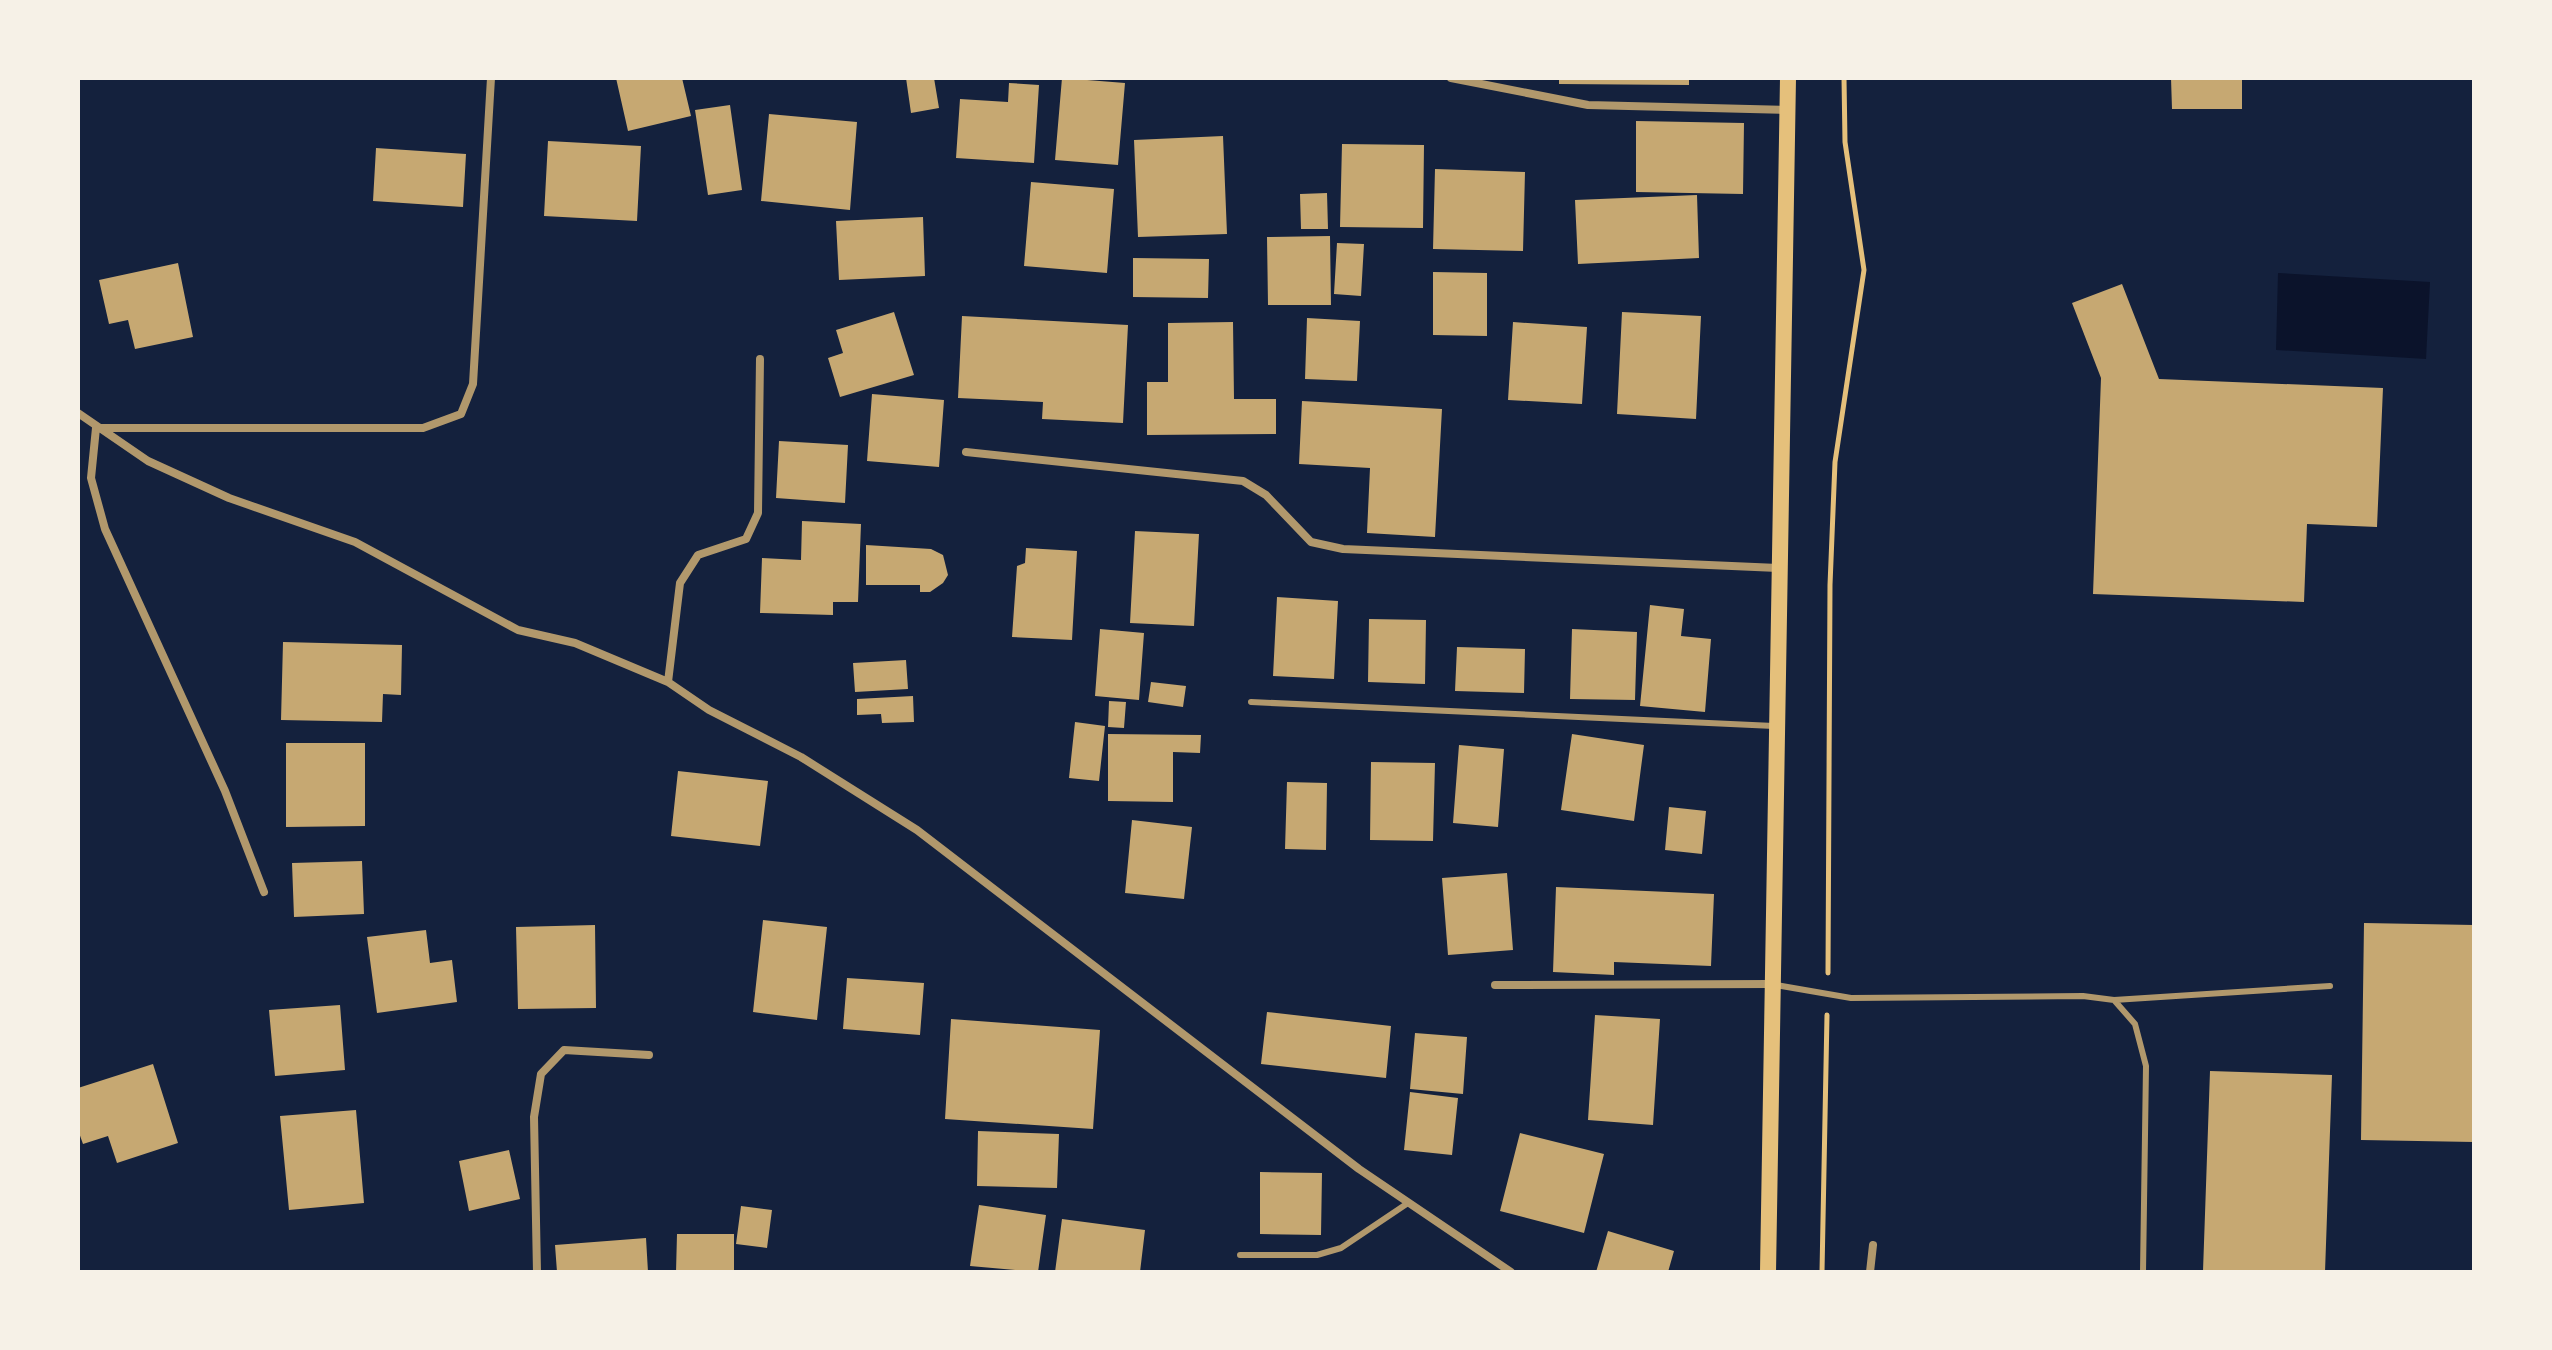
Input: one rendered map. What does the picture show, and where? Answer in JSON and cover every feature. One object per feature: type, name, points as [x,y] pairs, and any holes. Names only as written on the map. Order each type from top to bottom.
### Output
[{"type":"main road","points":[[1768,1272],[1774,726],[1788,78]]},
{"type":"street","points":[[96,428],[423,428],[461,414],[473,384],[491,78]]},
{"type":"street","points":[[1451,78],[1588,105],[1787,110]]},
{"type":"street","points":[[668,682],[680,583],[698,555],[746,539],[758,513],[760,359]]},
{"type":"street","points":[[78,413],[148,461],[229,498],[355,542],[518,630],[575,643],[668,682],[709,710],[801,757],[917,830],[1022,913],[1408,1203],[1511,1272]]},
{"type":"street","points":[[96,428],[91,478],[105,529],[225,791],[264,892]]},
{"type":"street","points":[[966,452],[1243,481],[1266,495],[1311,542],[1343,549],[1778,568]]},
{"type":"street","points":[[1495,985],[1770,984]]},
{"type":"street","points":[[537,1272],[534,1117],[541,1074],[564,1050],[649,1055]]},
{"type":"street","points":[[1870,1272],[1873,1245]]},
{"type":"lane","points":[[1251,702],[1774,726]]},
{"type":"lane","points":[[1770,984],[1851,998],[2083,996],[2114,1000],[2330,986]]},
{"type":"lane","points":[[2114,1000],[2135,1024],[2146,1066],[2143,1272]]},
{"type":"lane","points":[[1240,1255],[1317,1255],[1341,1248],[1408,1203]]},
{"type":"path","points":[[1822,1272],[1828,993],[1830,585],[1835,462],[1864,270],[1845,142],[1844,78]]},
{"type":"water","points":[[2278,273],[2430,282],[2426,359],[2276,350]]},
{"type":"building","points":[[616,78],[682,78],[691,116],[628,131]]},
{"type":"building","points":[[906,78],[934,78],[939,108],[911,113]]},
{"type":"building","points":[[1062,78],[1125,83],[1118,165],[1055,160]]},
{"type":"building","points":[[1559,78],[1689,78],[1689,85],[1559,84]]},
{"type":"building","points":[[2171,78],[2242,78],[2242,109],[2172,109]]},
{"type":"building","points":[[1009,83],[1039,85],[1034,163],[956,158],[960,99],[1008,102]]},
{"type":"building","points":[[730,105],[742,190],[708,195],[695,110]]},
{"type":"building","points":[[769,114],[857,122],[850,210],[761,201]]},
{"type":"building","points":[[1636,121],[1744,123],[1743,194],[1636,192]]},
{"type":"building","points":[[1223,136],[1227,234],[1138,237],[1134,140]]},
{"type":"building","points":[[548,141],[641,146],[637,221],[544,216]]},
{"type":"building","points":[[1342,144],[1424,145],[1423,228],[1340,227]]},
{"type":"building","points":[[376,148],[466,154],[463,207],[373,201]]},
{"type":"building","points":[[1435,169],[1525,172],[1523,251],[1433,249]]},
{"type":"building","points":[[1031,182],[1114,189],[1107,273],[1024,266]]},
{"type":"building","points":[[1327,193],[1328,229],[1301,229],[1300,194]]},
{"type":"building","points":[[1697,195],[1699,258],[1578,264],[1575,200]]},
{"type":"building","points":[[923,217],[925,276],[839,280],[836,221]]},
{"type":"building","points":[[1330,236],[1331,305],[1268,305],[1267,237]]},
{"type":"building","points":[[1337,243],[1364,244],[1361,296],[1334,294]]},
{"type":"building","points":[[1133,258],[1209,259],[1208,298],[1133,297]]},
{"type":"building","points":[[178,263],[193,337],[135,349],[128,320],[109,324],[99,280]]},
{"type":"building","points":[[1433,272],[1487,273],[1487,336],[1433,335]]},
{"type":"building","points":[[2122,284],[2159,379],[2383,388],[2377,527],[2307,524],[2304,602],[2093,594],[2101,378],[2072,303]]},
{"type":"building","points":[[894,312],[914,375],[840,397],[828,358],[843,353],[836,330]]},
{"type":"building","points":[[1622,312],[1701,316],[1696,419],[1617,414]]},
{"type":"building","points":[[962,316],[1128,325],[1123,423],[1042,419],[1043,402],[958,398]]},
{"type":"building","points":[[1307,318],[1360,321],[1357,381],[1305,379]]},
{"type":"building","points":[[1233,322],[1234,399],[1276,399],[1276,434],[1147,435],[1147,382],[1168,382],[1168,323]]},
{"type":"building","points":[[1513,322],[1587,327],[1582,404],[1508,400]]},
{"type":"building","points":[[872,394],[944,400],[939,467],[867,461]]},
{"type":"building","points":[[1302,401],[1442,409],[1435,537],[1367,533],[1370,468],[1299,464]]},
{"type":"building","points":[[779,441],[848,445],[845,503],[776,498]]},
{"type":"building","points":[[802,521],[861,524],[858,602],[833,602],[833,615],[760,613],[762,558],[801,560]]},
{"type":"building","points":[[1135,531],[1199,534],[1194,626],[1130,623]]},
{"type":"building","points":[[866,545],[931,549],[943,555],[948,575],[930,592],[920,592],[920,585],[866,585]]},
{"type":"building","points":[[1026,548],[1077,551],[1072,640],[1012,637],[1017,566],[1025,563]]},
{"type":"building","points":[[1277,597],[1338,601],[1334,679],[1273,676]]},
{"type":"building","points":[[1650,605],[1684,609],[1681,636],[1711,639],[1705,712],[1640,706]]},
{"type":"building","points":[[1369,619],[1426,620],[1425,684],[1368,682]]},
{"type":"building","points":[[1100,629],[1144,633],[1139,700],[1095,696]]},
{"type":"building","points":[[1572,629],[1637,632],[1635,700],[1570,699]]},
{"type":"building","points":[[283,642],[402,645],[401,695],[383,694],[382,722],[281,720]]},
{"type":"building","points":[[1457,647],[1525,649],[1524,693],[1455,691]]},
{"type":"building","points":[[906,660],[908,689],[855,692],[853,663]]},
{"type":"building","points":[[1151,682],[1186,686],[1183,707],[1148,702]]},
{"type":"building","points":[[913,696],[914,722],[882,723],[881,714],[857,715],[857,699]]},
{"type":"building","points":[[1109,701],[1126,702],[1124,728],[1108,727]]},
{"type":"building","points":[[1075,722],[1105,726],[1099,781],[1069,778]]},
{"type":"building","points":[[1108,734],[1201,735],[1200,753],[1173,752],[1173,802],[1108,801]]},
{"type":"building","points":[[1572,734],[1644,745],[1634,821],[1561,810]]},
{"type":"building","points":[[286,743],[365,743],[365,826],[286,827]]},
{"type":"building","points":[[1459,745],[1504,749],[1498,827],[1453,823]]},
{"type":"building","points":[[1371,762],[1435,763],[1433,841],[1370,840]]},
{"type":"building","points":[[678,771],[768,781],[760,846],[671,836]]},
{"type":"building","points":[[1287,782],[1327,783],[1326,850],[1285,849]]},
{"type":"building","points":[[1669,807],[1706,811],[1702,854],[1665,850]]},
{"type":"building","points":[[1132,820],[1192,827],[1184,899],[1125,893]]},
{"type":"building","points":[[362,861],[364,914],[294,917],[292,863]]},
{"type":"building","points":[[1507,873],[1513,950],[1448,955],[1442,878]]},
{"type":"building","points":[[1556,887],[1714,894],[1711,966],[1614,962],[1614,975],[1553,972]]},
{"type":"building","points":[[763,920],[827,927],[817,1020],[753,1012]]},
{"type":"building","points":[[2364,923],[2474,925],[2474,1142],[2361,1140]]},
{"type":"building","points":[[595,925],[596,1008],[518,1009],[516,927]]},
{"type":"building","points":[[426,930],[430,963],[452,960],[457,1002],[377,1013],[367,937]]},
{"type":"building","points":[[847,978],[924,983],[920,1035],[843,1029]]},
{"type":"building","points":[[340,1005],[345,1070],[275,1076],[269,1010]]},
{"type":"building","points":[[1267,1012],[1391,1026],[1386,1078],[1261,1064]]},
{"type":"building","points":[[1595,1015],[1660,1019],[1653,1125],[1588,1120]]},
{"type":"building","points":[[951,1019],[1100,1030],[1093,1129],[945,1119]]},
{"type":"building","points":[[1415,1033],[1467,1037],[1463,1094],[1410,1089]]},
{"type":"building","points":[[153,1064],[178,1143],[117,1163],[108,1136],[83,1144],[78,1130],[78,1088]]},
{"type":"building","points":[[2210,1071],[2332,1075],[2325,1272],[2203,1271]]},
{"type":"building","points":[[1410,1092],[1458,1098],[1452,1155],[1404,1150]]},
{"type":"building","points":[[356,1110],[364,1203],[289,1210],[280,1116]]},
{"type":"building","points":[[978,1131],[1059,1134],[1057,1188],[977,1186]]},
{"type":"building","points":[[1520,1133],[1604,1154],[1584,1233],[1500,1211]]},
{"type":"building","points":[[509,1150],[520,1199],[469,1211],[459,1161]]},
{"type":"building","points":[[1260,1172],[1322,1173],[1321,1235],[1260,1234]]},
{"type":"building","points":[[979,1205],[1046,1215],[1038,1272],[970,1266]]},
{"type":"building","points":[[741,1206],[772,1210],[767,1248],[736,1244]]},
{"type":"building","points":[[1062,1219],[1145,1230],[1140,1272],[1055,1272]]},
{"type":"building","points":[[1608,1231],[1674,1251],[1668,1272],[1596,1272]]},
{"type":"building","points":[[677,1234],[734,1234],[734,1272],[676,1272]]},
{"type":"building","points":[[646,1238],[648,1272],[557,1272],[555,1245]]}]
